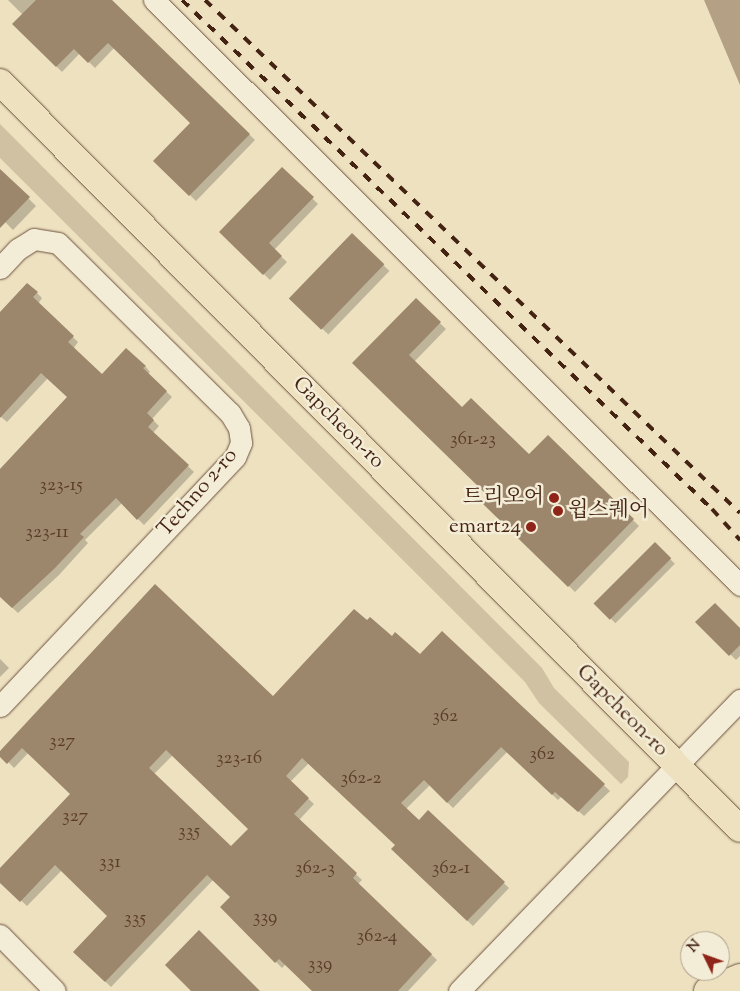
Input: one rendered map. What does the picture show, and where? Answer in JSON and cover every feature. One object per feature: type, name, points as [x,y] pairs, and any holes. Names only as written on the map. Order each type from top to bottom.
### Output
[{"type":"main road","name":"Gapcheon-ro","points":[[0,82],[740,830]]},
{"type":"main road","points":[[707,991],[740,978]]},
{"type":"street","points":[[154,0],[740,585]]},
{"type":"street","name":"Techno 2-ro","points":[[0,268],[18,249],[34,239],[58,243],[230,413],[240,428],[241,443],[234,457],[0,706]]},
{"type":"street","name":"Gapcheon-ro","points":[[675,764],[740,700]]},
{"type":"street","points":[[459,991],[675,764]]},
{"type":"street","points":[[0,935],[55,991]]},
{"type":"shaded area","points":[[704,0],[740,0],[740,85]]},
{"type":"shaded area","points":[[0,124],[542,668],[554,688],[629,762],[628,777],[621,784],[539,703],[525,682],[0,158]]},
{"type":"building","points":[[36,0],[112,0],[250,134],[189,196],[153,161],[190,123],[108,43],[88,63],[74,49],[56,67],[12,24]]},
{"type":"building","points":[[282,167],[314,197],[269,243],[282,256],[263,275],[219,232]]},
{"type":"building","points":[[0,169],[30,197],[0,228]]},
{"type":"building","points":[[352,233],[384,264],[321,330],[289,298]]},
{"type":"building","points":[[27,283],[38,292],[33,297],[74,336],[68,342],[102,374],[126,348],[146,366],[143,368],[167,391],[147,413],[154,420],[148,427],[189,465],[137,520],[116,498],[80,534],[84,537],[54,569],[12,608],[0,597],[0,469],[67,397],[41,373],[0,418],[0,312]]},
{"type":"building","points":[[416,298],[441,322],[409,355],[462,407],[471,398],[529,454],[548,435],[634,519],[568,587],[482,503],[488,496],[352,363]]},
{"type":"building","points":[[655,542],[671,558],[610,620],[593,604]]},
{"type":"building","points":[[155,584],[273,696],[354,609],[367,620],[370,617],[392,636],[395,632],[420,654],[442,631],[605,784],[578,812],[555,792],[552,795],[501,747],[447,803],[424,780],[401,803],[419,820],[428,810],[505,882],[467,921],[391,849],[395,845],[302,758],[286,776],[309,798],[294,814],[357,873],[353,878],[432,954],[398,991],[312,991],[279,959],[275,963],[220,907],[230,897],[207,875],[105,982],[73,952],[107,916],[55,865],[20,902],[0,883],[0,868],[70,794],[22,748],[7,764],[0,757],[0,751]],"holes":[[[166,750],[248,829],[231,846],[149,768]]]},
{"type":"building","points":[[715,603],[740,628],[740,645],[729,656],[695,622]]},
{"type":"building","points":[[199,930],[260,991],[191,991],[165,965]]},
{"type":"railway","points":[[182,0],[712,509],[740,540]]},
{"type":"railway","points":[[205,0],[740,513]]},
{"type":"place","name":"트리오어","points":[[554,498]]},
{"type":"place","name":"윕스퀘어","points":[[558,511]]},
{"type":"place","name":"emart24","points":[[531,527]]}]
